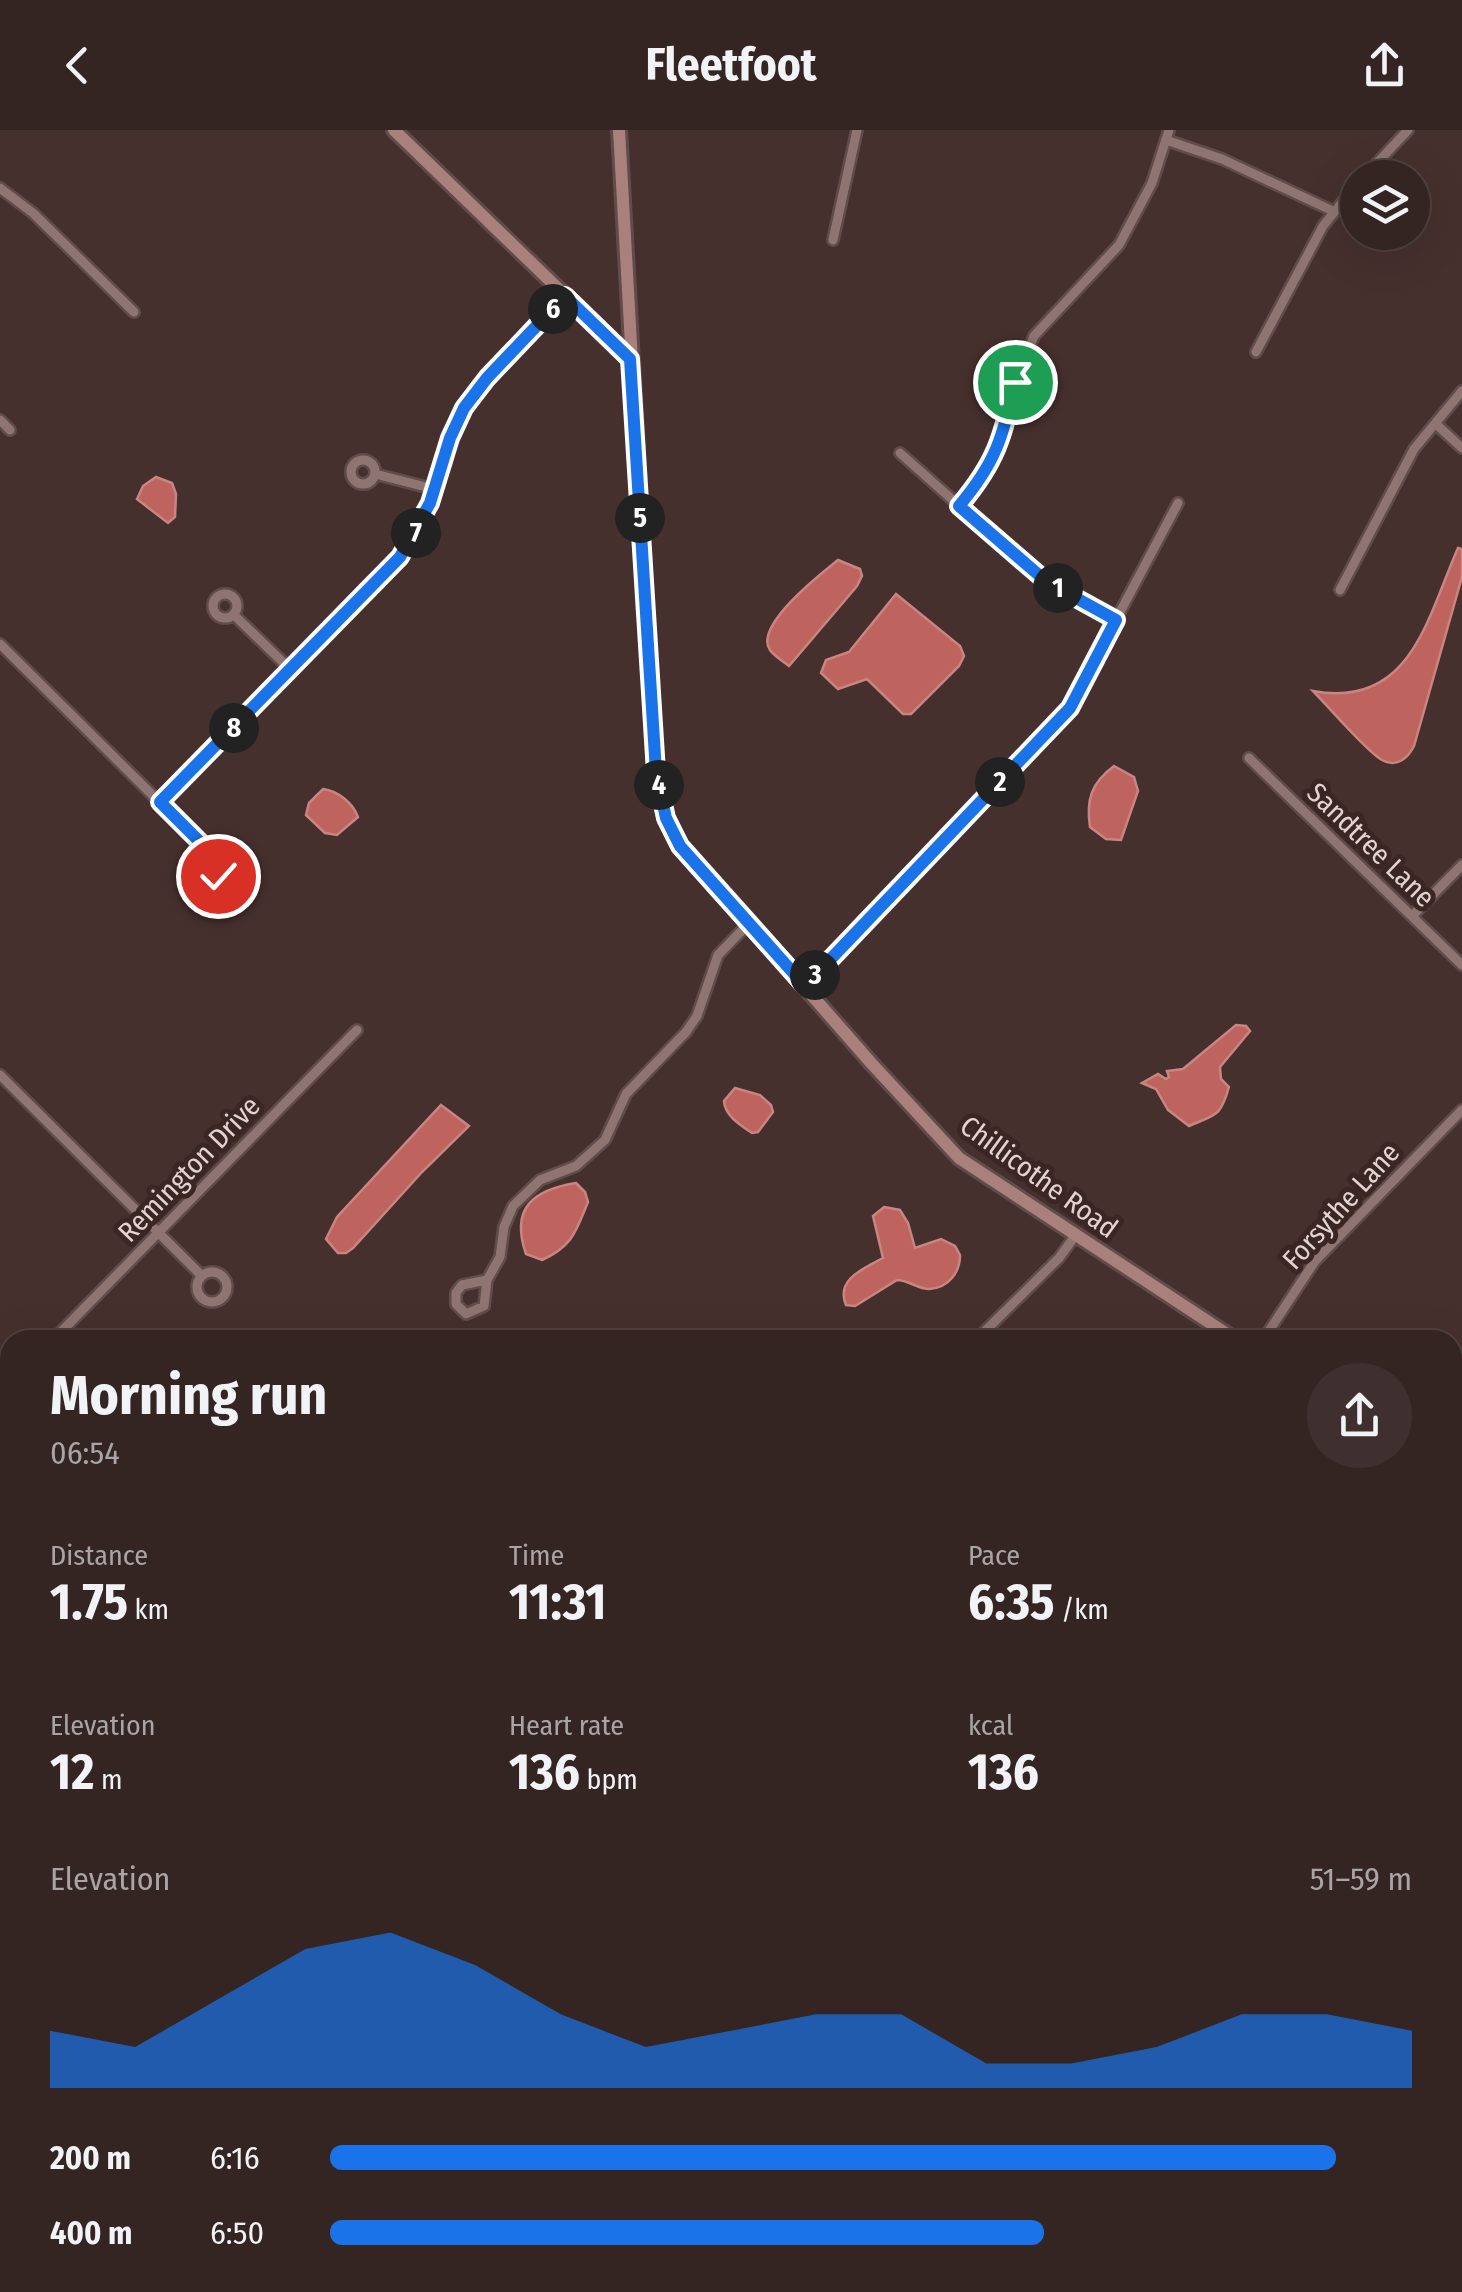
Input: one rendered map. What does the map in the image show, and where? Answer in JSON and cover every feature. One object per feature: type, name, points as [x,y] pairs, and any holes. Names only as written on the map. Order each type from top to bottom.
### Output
[{"type":"street","points":[[394,130],[409,135],[630,359]]},
{"type":"street","name":"Chillicothe Road","points":[[619,130],[656,772],[666,818],[680,846],[960,1158],[1221,1330]]},
{"type":"street","points":[[833,240],[858,130]]},
{"type":"street","points":[[1379,160],[1408,130]]},
{"type":"street","points":[[959,506],[998,451],[1015,382],[1034,336],[1118,246],[1152,183],[1168,135],[1333,211]]},
{"type":"street","points":[[0,188],[33,213],[134,312]]},
{"type":"street","points":[[1256,352],[1340,203]]},
{"type":"street","points":[[160,802],[400,557],[420,527],[464,408],[487,378],[565,296]]},
{"type":"street","points":[[1340,590],[1414,449],[1462,391]]},
{"type":"street","points":[[0,420],[10,430]]},
{"type":"street","points":[[1436,424],[1462,448]]},
{"type":"street","points":[[900,454],[1047,582],[1116,620]]},
{"type":"street","points":[[375,474],[434,489]]},
{"type":"street","points":[[805,986],[1070,708],[1178,502]]},
{"type":"street","points":[[234,615],[292,670]]},
{"type":"street","points":[[0,644],[218,860]]},
{"type":"street","name":"Sandtree Lane","points":[[1249,758],[1462,965]]},
{"type":"street","points":[[1412,916],[1462,866]]},
{"type":"street","points":[[487,1280],[500,1257],[512,1206],[540,1180],[576,1166],[605,1140],[626,1094],[697,1016],[718,955],[749,923]]},
{"type":"street","name":"Remington Drive","points":[[64,1330],[357,1030]]},
{"type":"street","points":[[0,1075],[201,1275]]},
{"type":"street","name":"Forsythe Lane","points":[[1269,1330],[1315,1260],[1462,1110]]},
{"type":"street","points":[[986,1330],[1059,1258],[1075,1236]]},
{"type":"shaded area","points":[[156,477],[172,483],[176,494],[175,517],[168,523],[137,499],[143,486]]},
{"type":"shaded area","points":[[1458,548],[1462,549],[1462,577],[1414,746],[1401,760],[1387,762],[1367,748],[1313,691],[1346,693],[1373,686],[1394,672],[1424,629]]},
{"type":"shaded area","points":[[838,560],[860,569],[862,576],[789,666],[770,650],[767,640],[771,628],[792,601]]},
{"type":"shaded area","points":[[896,594],[960,646],[964,656],[959,666],[911,714],[903,714],[867,679],[838,689],[821,673],[826,660],[849,652]]},
{"type":"shaded area","points":[[1114,766],[1134,777],[1138,791],[1121,840],[1106,839],[1090,827],[1089,817],[1095,786]]},
{"type":"shaded area","points":[[323,789],[344,798],[358,817],[337,835],[325,833],[306,815],[309,803]]},
{"type":"shaded area","points":[[1236,1025],[1246,1026],[1250,1031],[1220,1067],[1221,1079],[1229,1087],[1223,1104],[1211,1117],[1189,1126],[1168,1110],[1156,1089],[1142,1083],[1158,1074],[1166,1079],[1167,1071],[1183,1069]]},
{"type":"shaded area","points":[[735,1088],[760,1095],[771,1105],[773,1112],[758,1132],[747,1130],[727,1111],[724,1101]]},
{"type":"shaded area","points":[[441,1105],[469,1126],[353,1248],[338,1253],[326,1239],[337,1217]]},
{"type":"shaded area","points":[[576,1183],[588,1202],[572,1237],[542,1260],[526,1254],[521,1224],[529,1204],[548,1191]]},
{"type":"shaded area","points":[[884,1207],[900,1210],[915,1248],[941,1239],[955,1246],[960,1255],[958,1267],[948,1282],[936,1288],[925,1289],[897,1280],[855,1306],[846,1305],[848,1281],[883,1258],[873,1216]]},
{"type":"route","points":[[218,876],[214,868],[218,860],[160,802],[400,557],[420,527],[464,408],[487,378],[565,296],[630,359],[656,772],[666,818],[680,846],[805,986],[1070,708],[1116,620],[1047,582],[959,506],[998,451],[1015,382]]}]
